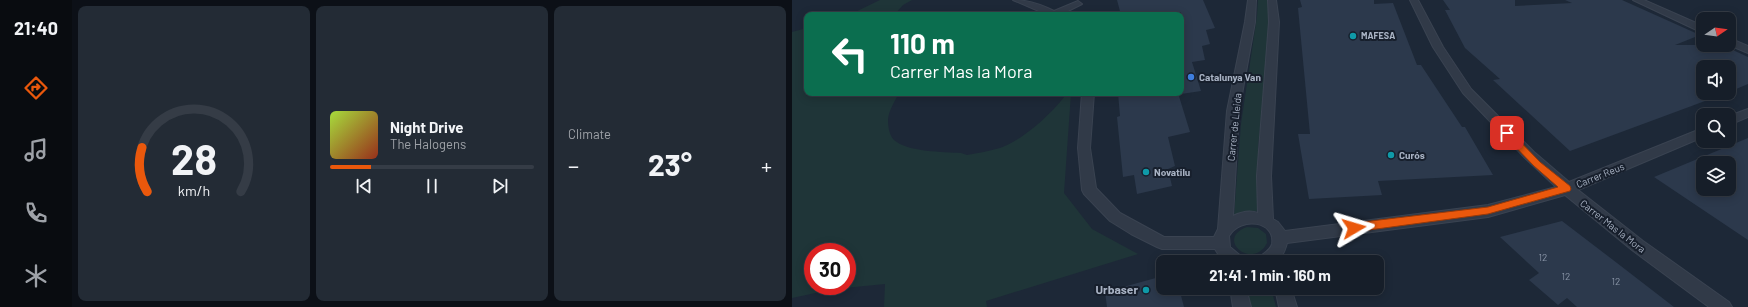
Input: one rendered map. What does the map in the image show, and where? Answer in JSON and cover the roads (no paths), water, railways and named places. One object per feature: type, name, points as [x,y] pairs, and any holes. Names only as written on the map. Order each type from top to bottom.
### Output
[{"type":"street","points":[[1017,0],[1050,12]]},
{"type":"street","name":"Carrer de Lleida","points":[[1223,237],[1233,111],[1250,22],[1252,0]]},
{"type":"street","points":[[1266,220],[1264,176],[1274,22],[1272,0]]},
{"type":"street","name":"Carrer Mas la Mora","points":[[1414,0],[1428,31],[1468,92],[1537,164],[1566,189],[1682,279],[1723,307]]},
{"type":"street","points":[[1637,0],[1696,27]]},
{"type":"street","points":[[1060,12],[1078,4]]},
{"type":"street","points":[[1736,44],[1748,50]]},
{"type":"street","points":[[1088,96],[1084,148],[1089,190],[1114,216],[1136,230],[1162,243],[1223,237]]},
{"type":"street","points":[[1736,118],[1748,113]]},
{"type":"street","name":"Carrer Reus","points":[[1280,238],[1488,211],[1566,189],[1696,135]]},
{"type":"street","points":[[1227,255],[1223,237],[1232,223],[1243,218],[1255,217],[1266,220],[1274,227],[1280,238],[1278,249],[1274,255]]},
{"type":"street","points":[[1239,295],[1242,307]]},
{"type":"street","points":[[1285,295],[1288,307]]},
{"type":"place","name":"MAFESA","points":[[1353,36]]},
{"type":"place","name":"Catalunya Van","points":[[1191,77]]},
{"type":"place","name":"Curós","points":[[1391,155]]},
{"type":"place","name":"Novatilu","points":[[1146,172]]},
{"type":"place","name":"Urbaser","points":[[1146,290]]}]
